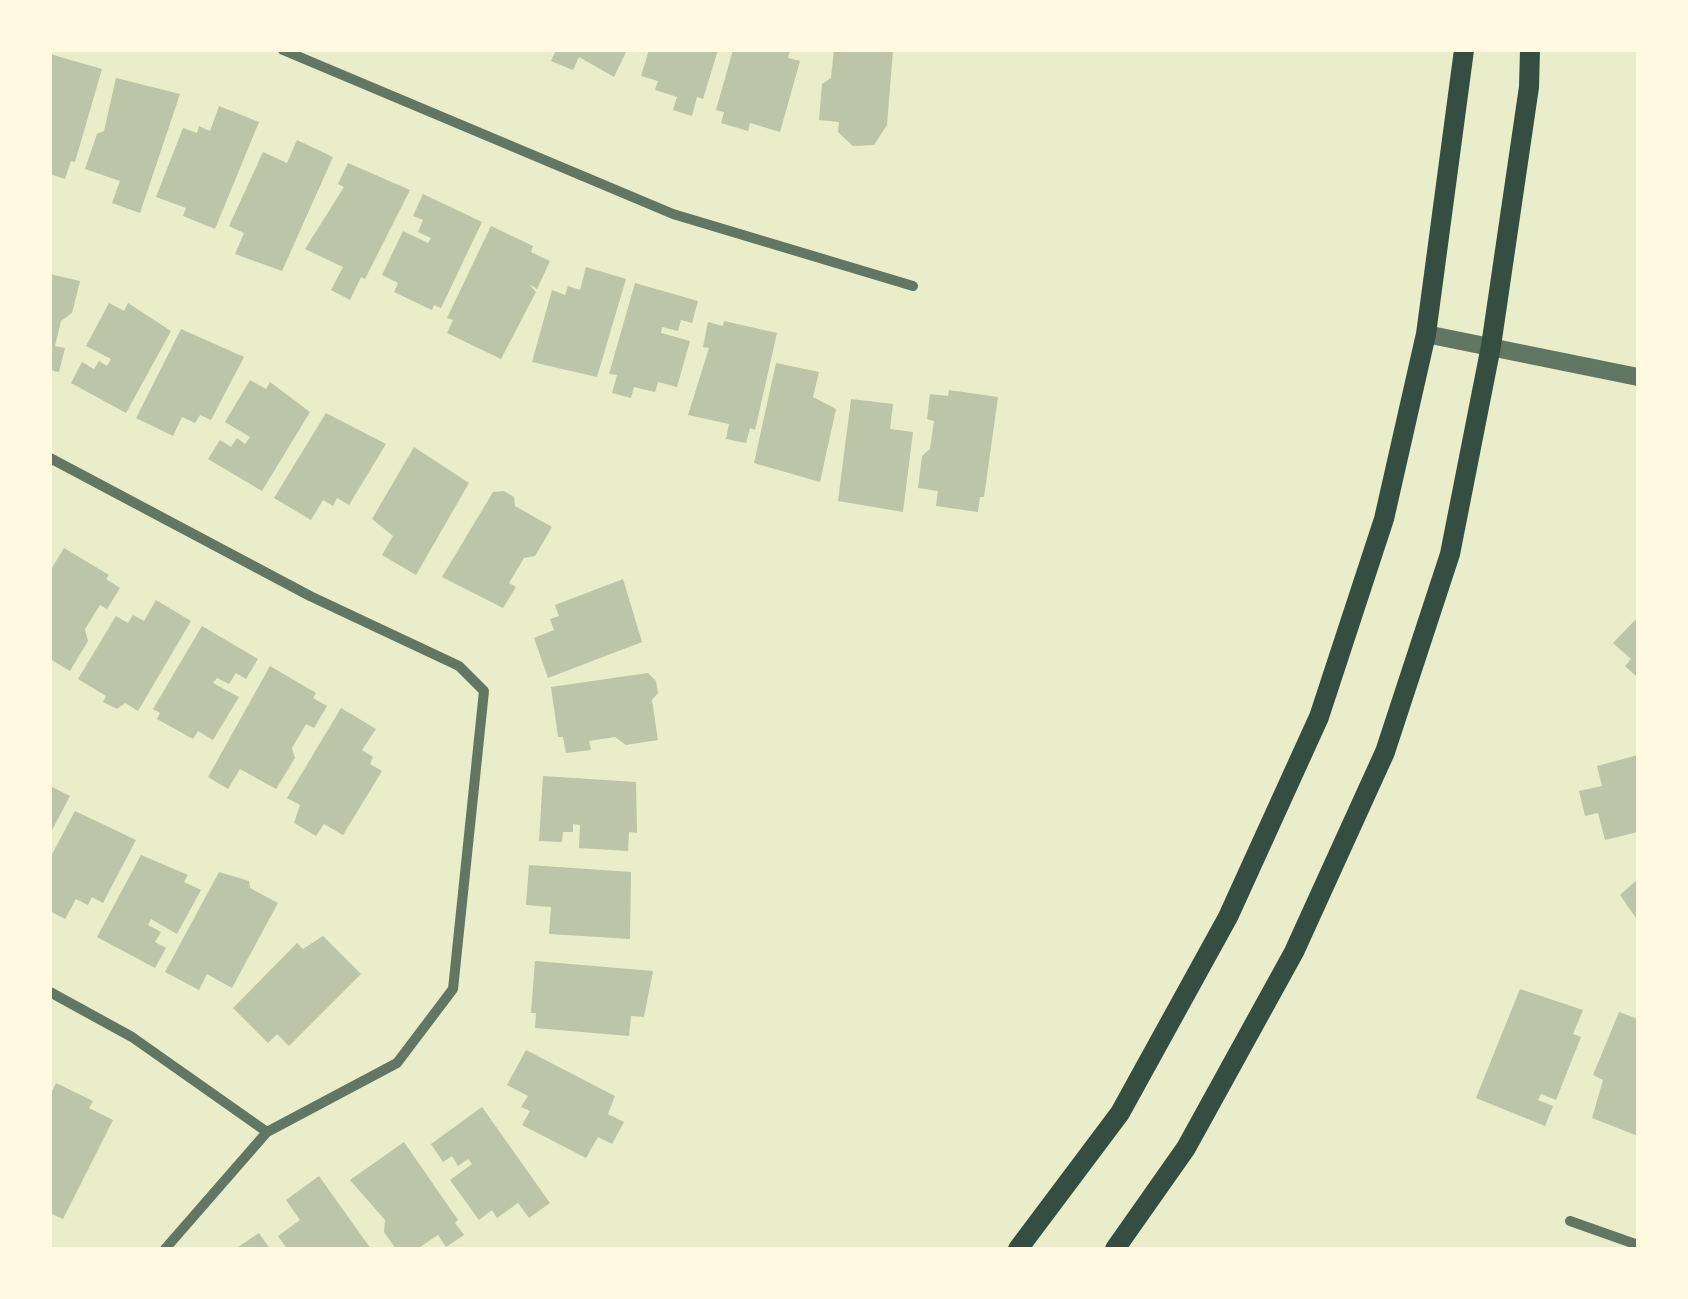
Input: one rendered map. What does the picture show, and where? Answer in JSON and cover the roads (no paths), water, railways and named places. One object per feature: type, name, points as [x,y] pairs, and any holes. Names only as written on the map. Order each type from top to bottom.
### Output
[{"type":"main road","points":[[1018,1249],[1120,1113],[1228,918],[1319,717],[1384,519],[1426,334],[1464,50]]},
{"type":"main road","points":[[1114,1249],[1186,1148],[1294,952],[1385,752],[1450,554],[1492,346],[1529,87],[1530,50]]},
{"type":"street","points":[[283,50],[673,214],[913,286]]},
{"type":"street","points":[[1426,334],[1638,377]]},
{"type":"street","points":[[50,458],[310,596],[459,666],[484,692],[453,989],[397,1063],[267,1132],[165,1249]]},
{"type":"street","points":[[50,992],[132,1037],[267,1132]]},
{"type":"street","points":[[1570,1221],[1638,1245]]}]
